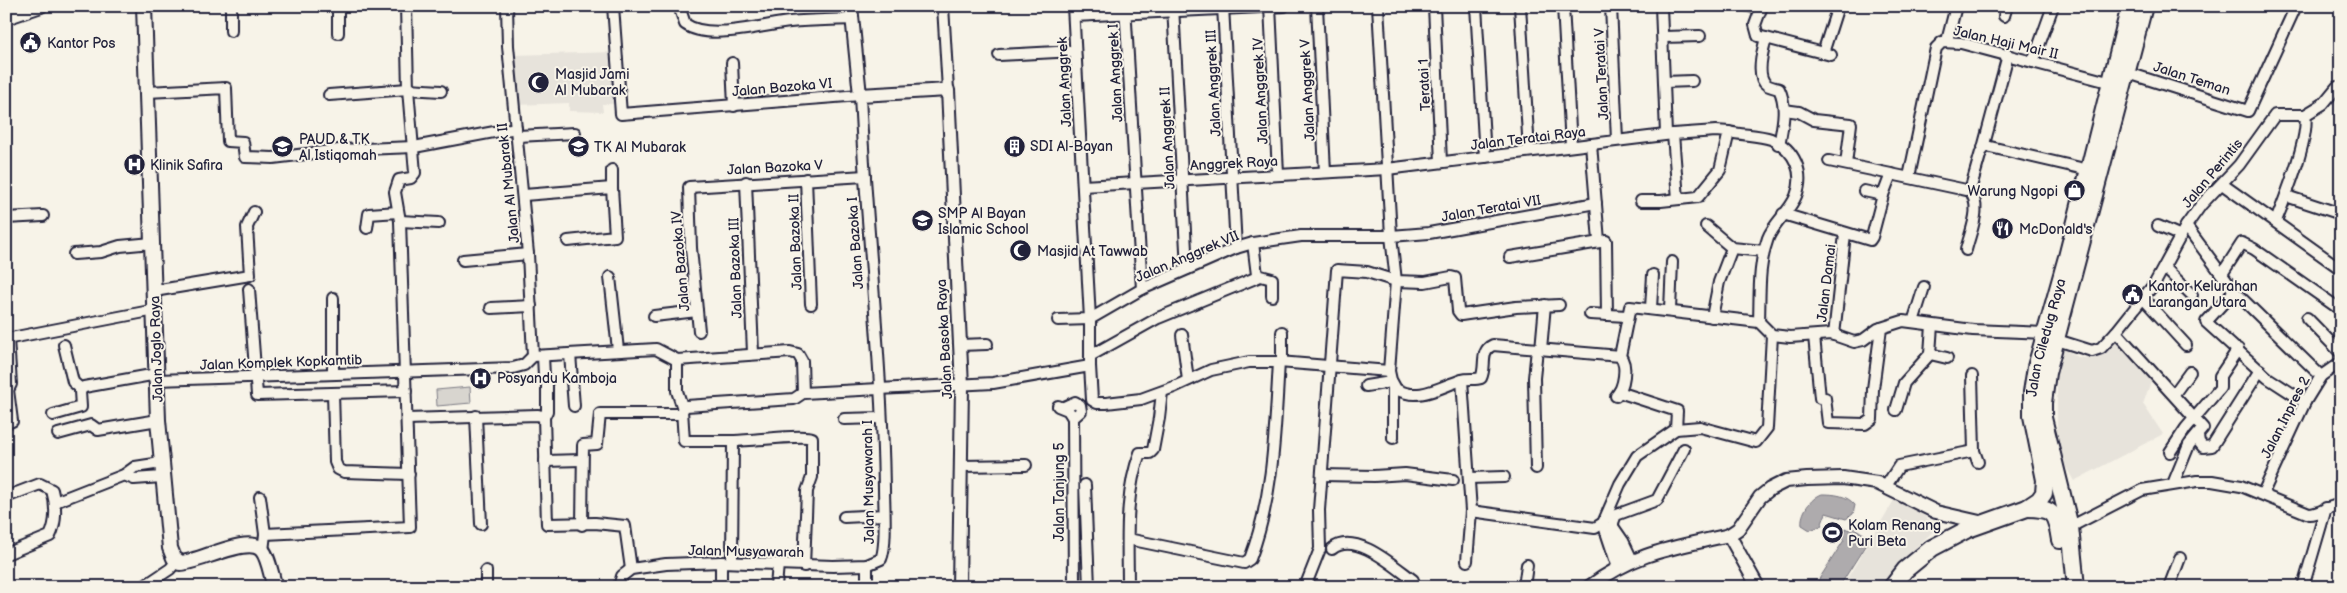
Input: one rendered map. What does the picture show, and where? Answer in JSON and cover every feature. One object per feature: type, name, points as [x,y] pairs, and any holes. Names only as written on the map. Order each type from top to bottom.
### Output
[{"type":"main road","name":"Jalan Joglo Raya","points":[[144,6],[158,420],[170,548],[177,561]]},
{"type":"main road","name":"Jalan Ciledug Raya","points":[[2076,587],[2070,527],[2046,436],[2043,410],[2052,336],[2095,172],[2112,83],[2130,6]]},
{"type":"main road","name":"Jalan Ciledug Raya","points":[[2095,172],[2128,72],[2144,6]]},
{"type":"main road","name":"Jalan Ciledug Raya","points":[[1892,587],[1905,570],[1932,548],[1984,523],[2027,508],[2041,498],[2046,486],[2032,406],[2036,367],[2052,336]]},
{"type":"main road","points":[[2027,508],[2045,509],[2055,516],[2067,587]]},
{"type":"main road","points":[[177,561],[185,563],[250,545],[263,551],[275,587]]},
{"type":"street","points":[[6,18],[41,6]]},
{"type":"street","points":[[231,6],[231,31]]},
{"type":"street","points":[[338,6],[338,32]]},
{"type":"street","points":[[265,534],[409,527],[406,391],[403,371],[399,217],[396,184],[399,180],[414,176],[414,147],[408,89],[406,6]]},
{"type":"street","name":"Jalan Al Mubarak II","points":[[506,6],[508,46],[524,195],[531,306],[538,356],[547,380],[547,411],[544,417],[547,524],[582,525]]},
{"type":"street","name":"Jalan Bazoka VI","points":[[613,6],[620,112],[622,114],[948,90]]},
{"type":"street","points":[[679,6],[684,24],[703,31],[719,32],[852,13],[860,95]]},
{"type":"street","points":[[943,6],[948,90]]},
{"type":"street","points":[[1074,11],[1284,6]]},
{"type":"street","name":"Jalan Anggrek V","points":[[1318,6],[1325,172]]},
{"type":"street","points":[[1378,6],[1391,236],[1396,281],[1389,371],[1392,384],[1393,438]]},
{"type":"street","name":"Teratai 1","points":[[1434,6],[1441,162]]},
{"type":"street","points":[[1476,6],[1485,157]]},
{"type":"street","points":[[1520,6],[1529,152]]},
{"type":"street","points":[[1563,6],[1571,146]]},
{"type":"street","name":"Jalan Teratai V","points":[[1611,6],[1617,140]]},
{"type":"street","points":[[1661,6],[1664,82],[1678,199]]},
{"type":"street","points":[[1748,6],[1762,8],[1755,29],[1758,36],[1827,54],[1838,6]]},
{"type":"street","points":[[1947,41],[1956,6]]},
{"type":"street","points":[[2033,62],[2053,6]]},
{"type":"street","name":"Jalan Teman","points":[[2128,72],[2248,110],[2296,6]]},
{"type":"street","name":"Jalan Anggrek IV","points":[[1270,7],[1278,174]]},
{"type":"street","name":"Jalan Anggrek III","points":[[1223,8],[1236,248]]},
{"type":"street","name":"Jalan Anggrek II","points":[[1173,9],[1187,269]]},
{"type":"street","name":"Jalan Anggrek I","points":[[1126,10],[1142,289]]},
{"type":"street","name":"Jalan Anggrek","points":[[1074,11],[1090,319],[1092,400],[1097,403],[1141,399],[1162,392]]},
{"type":"street","points":[[1663,37],[1700,36]]},
{"type":"street","points":[[1759,322],[1760,269],[1764,251],[1769,236],[1795,197],[1798,166],[1796,160],[1778,144],[1784,110],[1782,96],[1779,89],[1767,86],[1761,78],[1766,38]]},
{"type":"street","name":"Jalan Haji Mair II","points":[[1909,177],[1936,48],[1942,42],[1947,41],[2008,55],[2112,83]]},
{"type":"street","points":[[999,55],[1075,51]]},
{"type":"street","points":[[1969,188],[1983,148],[2008,55]]},
{"type":"street","points":[[732,63],[734,106]]},
{"type":"street","points":[[1664,82],[1692,81]]},
{"type":"street","points":[[2276,221],[2306,132],[2305,115],[2323,104],[2337,87],[2341,86]]},
{"type":"street","points":[[147,92],[226,88],[228,141],[244,143],[245,157],[273,158],[340,150],[414,147],[517,132],[575,133]]},
{"type":"street","points":[[329,95],[408,89],[441,91]]},
{"type":"street","name":"Jalan Basoka Raya","points":[[948,90],[962,386],[959,587]]},
{"type":"street","name":"Jalan Bazoka I","points":[[860,95],[880,388]]},
{"type":"street","points":[[1784,110],[1799,112],[1814,120],[1851,124],[1846,164]]},
{"type":"street","name":"Jalan Perintis","points":[[2052,336],[2092,351],[2101,348],[2155,283],[2186,226],[2201,205],[2239,165],[2275,114],[2305,115]]},
{"type":"street","name":"Jalan Teratai Raya","points":[[1387,169],[1617,140],[1716,131],[1772,140],[1778,144]]},
{"type":"street","points":[[1641,201],[1698,197],[1715,179],[1720,170],[1729,132]]},
{"type":"street","points":[[1591,144],[1598,241]]},
{"type":"street","points":[[1983,148],[1989,146],[2095,172]]},
{"type":"street","points":[[1829,161],[1966,190],[1969,188]]},
{"type":"street","name":"Anggrek Raya","points":[[1083,186],[1387,169]]},
{"type":"street","points":[[568,241],[615,236],[612,170]]},
{"type":"street","points":[[1783,214],[1845,234],[1872,239],[1883,195],[1891,174]]},
{"type":"street","name":"Jalan Bazoka V","points":[[688,188],[690,186],[746,182],[865,176]]},
{"type":"street","name":"Jalan Bazoka II","points":[[806,179],[811,304]]},
{"type":"street","name":"Jalan Bazoka III","points":[[746,182],[753,353]]},
{"type":"street","points":[[2222,184],[2341,268]]},
{"type":"street","points":[[524,195],[612,188]]},
{"type":"street","name":"Jalan Bazoka IV","points":[[688,188],[700,331]]},
{"type":"street","points":[[1966,250],[1976,210],[1974,195],[1969,188]]},
{"type":"street","points":[[1864,191],[1883,195]]},
{"type":"street","points":[[2286,196],[2341,214]]},
{"type":"street","name":"Jalan Teratai VII","points":[[1391,236],[1438,232],[1596,203]]},
{"type":"street","points":[[154,291],[250,275],[247,227],[254,212]]},
{"type":"street","points":[[367,228],[368,215],[439,223]]},
{"type":"street","points":[[6,218],[44,216]]},
{"type":"street","points":[[1706,226],[1732,248],[1764,251]]},
{"type":"street","points":[[2158,226],[2181,236]]},
{"type":"street","points":[[2186,226],[2234,291],[2321,376]]},
{"type":"street","name":"Jalan Damai","points":[[1834,334],[1845,234]]},
{"type":"street","name":"Jalan Anggrek VII","points":[[1090,319],[1142,289],[1236,248],[1253,243],[1301,236],[1391,236]]},
{"type":"street","points":[[1510,257],[1606,241],[1607,315]]},
{"type":"street","points":[[74,254],[101,252],[120,246],[152,243]]},
{"type":"street","points":[[1253,243],[1258,277]]},
{"type":"street","points":[[2222,274],[2242,243],[2254,249],[2341,310]]},
{"type":"street","points":[[1712,317],[1719,282],[1732,248]]},
{"type":"street","points":[[463,260],[528,254]]},
{"type":"street","points":[[1670,310],[1672,262]]},
{"type":"street","points":[[2164,267],[2192,296]]},
{"type":"street","points":[[1305,587],[1320,550],[1319,510],[1336,272],[1340,269],[1367,272],[1396,281],[1425,282],[1451,277],[1455,278],[1458,311],[1461,315],[1545,305],[1560,305]]},
{"type":"street","points":[[1651,308],[1652,275]]},
{"type":"street","points":[[610,277],[618,350]]},
{"type":"street","points":[[683,411],[686,406],[794,399],[803,393],[880,388],[962,386],[1002,382],[1090,361],[1158,318],[1258,277],[1272,279],[1272,296]]},
{"type":"street","points":[[1912,322],[1924,287]]},
{"type":"street","points":[[249,288],[257,395],[406,391]]},
{"type":"street","points":[[2234,291],[2206,322],[2268,378],[2305,402]]},
{"type":"street","points":[[2142,297],[2186,345]]},
{"type":"street","points":[[332,298],[333,374]]},
{"type":"street","points":[[1536,468],[1534,378],[1545,305]]},
{"type":"street","points":[[491,308],[531,306]]},
{"type":"street","points":[[1676,429],[1677,411],[1617,394],[1624,372],[1623,358],[1620,356],[1630,307],[1670,310],[1759,322],[1772,335],[1790,337],[1834,334],[1854,342],[1862,340],[1881,328],[1894,323],[1912,322],[1973,330],[2052,336]]},
{"type":"street","points":[[6,423],[12,421],[8,390],[11,384],[7,339],[155,310]]},
{"type":"street","points":[[654,316],[698,311]]},
{"type":"street","points":[[1590,314],[1627,316]]},
{"type":"street","points":[[2308,318],[2341,353]]},
{"type":"street","points":[[1058,320],[1090,319]]},
{"type":"street","points":[[1896,410],[1904,383],[1930,354],[1932,324]]},
{"type":"street","points":[[1814,336],[1820,398],[1826,398],[1828,423],[1864,424],[1872,419],[1872,389],[1881,328]]},
{"type":"street","points":[[1128,539],[1244,563],[1250,559],[1268,503],[1282,332]]},
{"type":"street","points":[[2116,332],[2196,418],[2203,428],[2189,445],[2174,484]]},
{"type":"street","points":[[1182,335],[1188,380]]},
{"type":"street","points":[[1471,510],[1595,528],[1603,523],[1620,484],[1637,456],[1676,429],[1700,427],[1752,442],[1759,439],[1767,428],[1772,335]]},
{"type":"street","points":[[960,345],[986,344]]},
{"type":"street","points":[[53,415],[81,407],[81,389],[73,382],[64,345]]},
{"type":"street","points":[[1366,386],[1392,384],[1402,392],[1428,393],[1462,380],[1481,378],[1485,352],[1489,347],[1620,356]]},
{"type":"street","points":[[403,371],[512,368],[524,365],[538,356],[618,350],[656,349],[677,360],[753,353],[790,352],[798,354],[802,361],[803,393]]},
{"type":"street","points":[[2170,452],[2186,428],[2220,388],[2220,376],[2238,349]]},
{"type":"street","points":[[570,354],[574,406]]},
{"type":"street","points":[[1930,354],[1947,358]]},
{"type":"street","points":[[677,360],[677,391],[683,411],[684,440],[733,442],[779,440],[792,437],[812,438],[812,477],[807,491],[804,566]]},
{"type":"street","points":[[1128,587],[1128,539],[1133,474],[1140,453],[1150,453],[1153,450],[1162,392],[1211,370],[1237,364],[1280,362],[1389,371]]},
{"type":"street","name":"Jalan Inpres 2","points":[[2263,493],[2305,402],[2321,376],[2341,362]]},
{"type":"street","points":[[2198,436],[2199,442],[2203,447],[2212,446],[2260,370]]},
{"type":"street","name":"Jalan Komplek Kopkamtib","points":[[81,389],[157,377],[403,371]]},
{"type":"street","points":[[2174,394],[2190,372]]},
{"type":"street","points":[[1972,376],[1974,451],[1978,462]]},
{"type":"street","points":[[1462,380],[1471,510],[1467,561]]},
{"type":"street","name":"Jalan Musyawarah I","points":[[867,565],[878,562],[882,557],[884,515],[880,388]]},
{"type":"street","points":[[333,393],[335,462],[338,469],[344,472],[409,474]]},
{"type":"street","name":"Jalan Tanjung 5","points":[[1061,407],[1073,418],[1072,512],[1074,587]]},
{"type":"street","points":[[619,587],[622,576],[629,570],[626,526],[595,523],[582,525],[583,445],[598,444],[600,414],[683,411]]},
{"type":"street","points":[[407,419],[540,415],[544,417]]},
{"type":"street","points":[[476,416],[481,524]]},
{"type":"street","points":[[844,419],[881,418]]},
{"type":"street","points":[[58,434],[91,425],[98,430],[158,420]]},
{"type":"street","points":[[720,587],[726,562],[733,442]]},
{"type":"street","points":[[1625,564],[1623,541],[1613,528],[1613,521],[1616,515],[1656,500],[1684,449]]},
{"type":"street","points":[[1888,488],[1899,466],[1974,451]]},
{"type":"street","points":[[545,461],[582,460]]},
{"type":"street","points":[[961,466],[1026,465]]},
{"type":"street","points":[[55,502],[124,476],[134,479],[162,470]]},
{"type":"street","points":[[1322,475],[1374,476],[1405,474],[1453,480]]},
{"type":"street","points":[[1469,478],[1504,478]]},
{"type":"street","points":[[1589,587],[1625,564],[1657,550],[1729,535],[1738,529],[1760,497],[1786,481],[1843,478],[1888,488],[1936,512],[1984,523]]},
{"type":"street","points":[[2070,527],[2142,490],[2174,484],[2212,481],[2241,486],[2263,493],[2309,514],[2315,514],[2326,508],[2341,504]]},
{"type":"street","points":[[6,497],[40,484],[52,490],[55,502],[54,526],[50,536],[6,554]]},
{"type":"street","name":"Jalan Tanjung 5","points":[[1085,485],[1089,587]]},
{"type":"street","points":[[260,497],[265,534],[263,551]]},
{"type":"street","points":[[2303,587],[2326,508]]},
{"type":"street","points":[[1072,512],[1086,512]]},
{"type":"street","points":[[844,517],[884,515]]},
{"type":"street","points":[[1603,523],[1625,564]]},
{"type":"street","points":[[1729,535],[1758,587]]},
{"type":"street","points":[[1332,550],[1337,545],[1368,548],[1413,580],[1414,587]]},
{"type":"street","points":[[2169,587],[2180,558]]},
{"type":"street","points":[[143,587],[160,576],[177,561]]},
{"type":"street","name":"Jalan Musyawarah","points":[[629,570],[666,564],[726,562],[804,566],[867,565]]},
{"type":"street","points":[[776,587],[778,564]]},
{"type":"street","points":[[867,565],[867,587]]},
{"type":"street","points":[[1524,587],[1527,565]]},
{"type":"street","points":[[486,571],[486,587]]},
{"type":"shaded area","points":[[615,52],[617,104],[602,104],[603,112],[569,111],[569,103],[515,105],[513,55]]},
{"type":"shaded area","points":[[2117,335],[2153,376],[2143,404],[2163,434],[2074,481],[2061,458],[2057,434],[2057,369],[2063,348],[2078,357],[2085,358],[2100,352]]},
{"type":"shaded area","points":[[470,387],[471,403],[437,406],[436,390]]},
{"type":"shaded area","points":[[1822,494],[1836,495],[1848,499],[1855,505],[1853,514],[1846,519],[1826,513],[1821,526],[1810,530],[1802,525],[1803,516],[1810,502]]},
{"type":"shaded area","points":[[1896,497],[1912,506],[1938,527],[1902,560],[1885,587],[1842,587]]},
{"type":"shaded area","points":[[1851,526],[1870,538],[1839,587],[1814,587],[1844,540],[1839,537],[1845,528],[1849,530]]},
{"type":"place","name":"Kantor Pos","points":[[31,43]]},
{"type":"place","name":"Masjid Jami Al Mubarak","points":[[539,82]]},
{"type":"place","name":"SDI Al-Bayan","points":[[1014,146]]},
{"type":"place","name":"PAUD & TK Al Istiqomah","points":[[283,147]]},
{"type":"place","name":"TK Al Mubarak","points":[[578,147]]},
{"type":"place","name":"Klinik Safira","points":[[134,165]]},
{"type":"place","name":"Warung Ngopi","points":[[2074,191]]},
{"type":"place","name":"SMP Al Bayan Islamic School","points":[[922,221]]},
{"type":"place","name":"McDonald's","points":[[2003,229]]},
{"type":"place","name":"Masjid At Tawwab","points":[[1021,251]]},
{"type":"place","name":"Kantor Kelurahan Larangan Utara","points":[[2132,294]]},
{"type":"place","name":"Posyandu Kamboja","points":[[481,378]]},
{"type":"place","name":"Kolam Renang Puri Beta","points":[[1832,533]]}]
